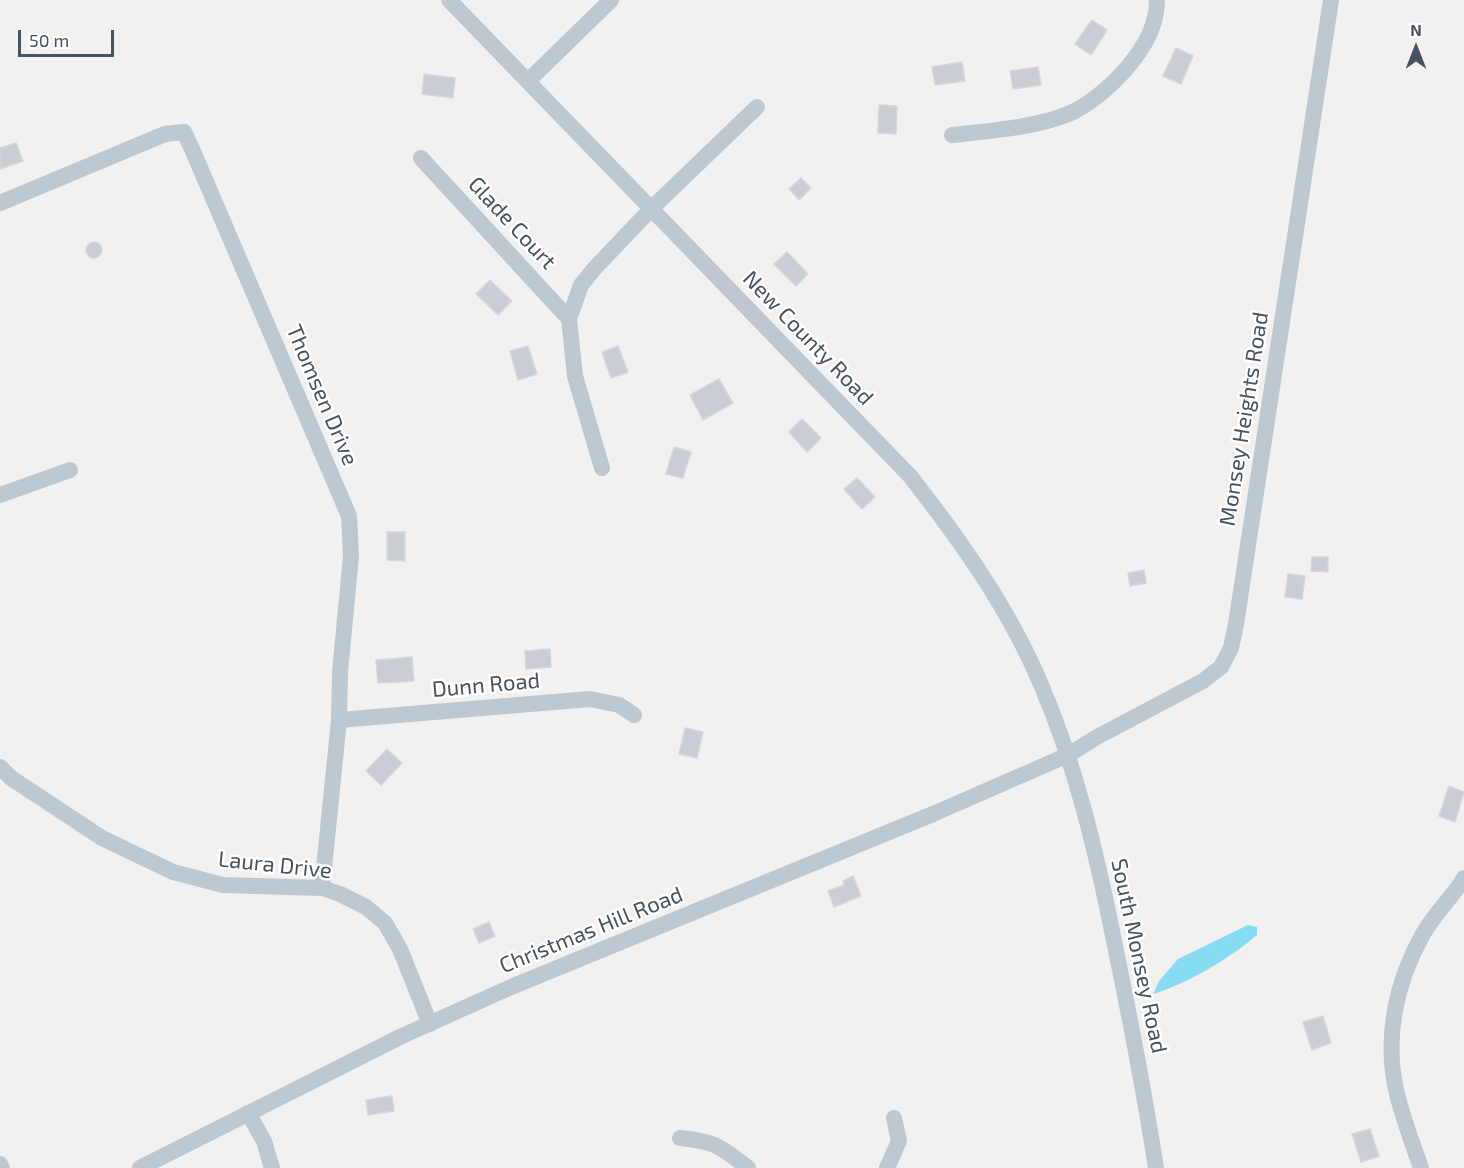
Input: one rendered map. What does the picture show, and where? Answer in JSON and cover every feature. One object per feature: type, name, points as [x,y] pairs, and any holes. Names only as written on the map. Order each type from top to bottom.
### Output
[{"type":"street","name":"New County Road","points":[[449,0],[902,468],[946,521],[979,569],[1012,626],[1042,686],[1068,755]]},
{"type":"street","points":[[528,81],[611,0]]},
{"type":"street","points":[[952,135],[992,131],[1051,119],[1076,110],[1119,79],[1143,48],[1157,17],[1157,0]]},
{"type":"street","name":"Monsey Heights Road","points":[[1068,755],[1097,737],[1203,681],[1221,667],[1231,648],[1331,0]]},
{"type":"street","points":[[602,468],[575,376],[569,319],[581,285],[652,208],[757,107]]},
{"type":"street","name":"Thomsen Drive","points":[[0,203],[165,134],[184,132],[349,516],[351,556],[340,672],[339,720],[322,888]]},
{"type":"street","name":"Glade Court","points":[[421,158],[569,319]]},
{"type":"street","points":[[0,495],[70,470]]},
{"type":"street","name":"Dunn Road","points":[[339,720],[590,699],[619,705],[634,715]]},
{"type":"street","name":"Christmas Hill Road","points":[[140,1168],[402,1036],[591,952],[782,877],[1068,755]]},
{"type":"street","name":"South Monsey Road","points":[[1068,755],[1103,884],[1133,1031],[1156,1168]]},
{"type":"street","name":"Laura Drive","points":[[0,767],[11,778],[102,838],[173,872],[223,885],[322,888],[366,907],[385,923],[400,949],[430,1024]]},
{"type":"street","points":[[1420,1168],[1397,1096],[1390,1037],[1395,1007],[1407,964],[1424,931],[1457,891],[1464,878]]},
{"type":"street","points":[[248,1113],[264,1141],[272,1168]]},
{"type":"street","points":[[887,1168],[899,1141],[894,1118]]},
{"type":"street","points":[[680,1138],[702,1140],[721,1147],[748,1168]]},
{"type":"water","points":[[1248,925],[1257,927],[1257,935],[1234,953],[1194,977],[1153,994],[1159,981],[1178,959]]},
{"type":"building","points":[[1092,20],[1107,30],[1091,55],[1075,44]]},
{"type":"building","points":[[1176,48],[1193,56],[1181,84],[1163,76]]},
{"type":"building","points":[[962,62],[965,81],[935,85],[932,67]]},
{"type":"building","points":[[1038,67],[1041,85],[1013,89],[1010,71]]},
{"type":"building","points":[[424,74],[455,78],[453,98],[422,94]]},
{"type":"building","points":[[879,105],[897,106],[896,134],[878,133]]},
{"type":"building","points":[[16,143],[23,161],[0,169],[0,148]]},
{"type":"building","points":[[801,178],[811,188],[799,200],[789,189]]},
{"type":"building","points":[[94,242],[100,244],[102,250],[100,256],[94,258],[88,256],[86,250],[88,244]]},
{"type":"building","points":[[787,252],[808,274],[796,286],[774,264]]},
{"type":"building","points":[[490,280],[512,301],[498,315],[476,294]]},
{"type":"building","points":[[528,346],[537,374],[518,380],[510,351]]},
{"type":"building","points":[[618,346],[628,372],[611,378],[602,352]]},
{"type":"building","points":[[719,379],[733,403],[703,420],[690,395]]},
{"type":"building","points":[[802,419],[821,438],[807,452],[789,432]]},
{"type":"building","points":[[674,447],[691,452],[683,478],[666,474]]},
{"type":"building","points":[[857,478],[875,497],[862,509],[844,489]]},
{"type":"building","points":[[387,532],[405,532],[405,561],[387,560]]},
{"type":"building","points":[[1312,557],[1328,557],[1328,572],[1311,571]]},
{"type":"building","points":[[1144,570],[1146,583],[1130,586],[1128,573]]},
{"type":"building","points":[[1288,574],[1305,576],[1302,599],[1285,597]]},
{"type":"building","points":[[550,649],[551,667],[526,669],[525,651]]},
{"type":"building","points":[[412,657],[414,681],[378,683],[376,660]]},
{"type":"building","points":[[685,728],[703,732],[697,758],[679,754]]},
{"type":"building","points":[[387,749],[402,763],[381,785],[366,771]]},
{"type":"building","points":[[1449,786],[1464,792],[1455,822],[1439,816]]},
{"type":"building","points":[[853,876],[861,896],[834,907],[828,891],[844,885],[843,881]]},
{"type":"building","points":[[489,922],[495,936],[479,943],[473,929]]},
{"type":"building","points":[[1323,1016],[1331,1043],[1312,1050],[1303,1022]]},
{"type":"building","points":[[392,1096],[394,1111],[368,1115],[366,1100]]},
{"type":"building","points":[[1370,1129],[1379,1156],[1361,1162],[1352,1134]]}]
